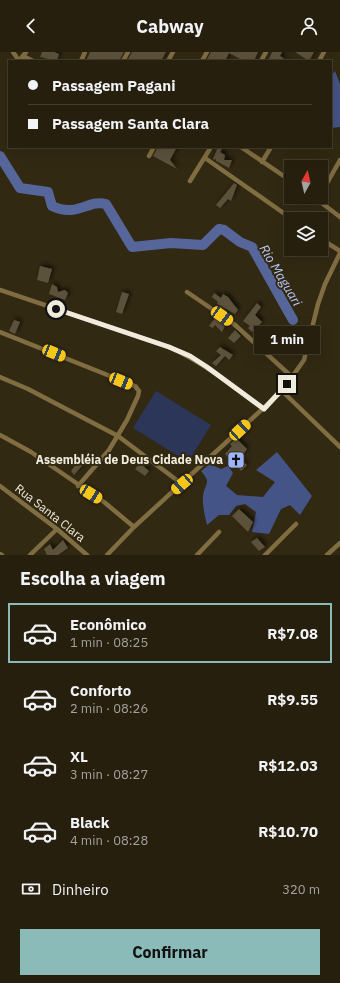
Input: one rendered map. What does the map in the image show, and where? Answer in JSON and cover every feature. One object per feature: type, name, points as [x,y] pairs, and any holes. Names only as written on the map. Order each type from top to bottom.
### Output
[{"type":"street","points":[[149,156],[153,148]]},
{"type":"street","points":[[190,181],[210,148]]},
{"type":"street","points":[[242,148],[284,177]]},
{"type":"street","points":[[262,162],[270,148]]},
{"type":"street","points":[[205,158],[284,213]]},
{"type":"street","points":[[328,181],[340,160]]},
{"type":"street","points":[[324,204],[340,217]]},
{"type":"street","points":[[107,555],[134,527],[264,409],[282,391],[292,377],[304,360],[318,304],[325,284],[340,252],[328,244]]},
{"type":"street","points":[[0,290],[169,347],[190,356],[264,409]]},
{"type":"street","points":[[187,292],[234,324],[292,377]]},
{"type":"street","points":[[0,332],[134,386],[139,391],[138,396],[118,436],[109,450],[78,486]]},
{"type":"street","points":[[0,377],[28,389],[118,436],[182,484]]},
{"type":"street","points":[[282,391],[340,447]]},
{"type":"street","points":[[0,435],[31,452],[78,486],[104,502],[134,527]]},
{"type":"street","name":"Rua Santa Clara","points":[[0,486],[58,530],[87,555]]},
{"type":"street","points":[[265,555],[296,524]]},
{"type":"street","points":[[30,555],[58,530]]},
{"type":"street","points":[[196,555],[219,532]]},
{"type":"street","points":[[328,555],[340,543]]},
{"type":"shaded area","points":[[335,71],[340,84],[340,127],[332,128],[332,76]]},
{"type":"shaded area","points":[[156,391],[211,425],[188,462],[133,428]]},
{"type":"shaded area","points":[[277,452],[312,496],[300,515],[290,505],[281,509],[269,534],[252,532],[256,512],[245,504],[236,506],[229,515],[219,515],[207,525],[203,499],[207,481],[201,471],[210,464],[221,469],[228,466],[233,473],[226,486],[237,495],[263,497],[275,482],[256,470]]},
{"type":"building","points":[[42,52],[54,52],[59,54],[57,60],[40,57]]},
{"type":"building","points":[[90,52],[124,52],[120,60],[86,60]]},
{"type":"building","points":[[132,52],[166,52],[162,60],[128,60]]},
{"type":"building","points":[[211,52],[258,52],[254,60],[242,60],[229,53],[226,60],[207,60]]},
{"type":"building","points":[[272,52],[282,52],[280,56],[286,60],[278,60],[269,59]]},
{"type":"building","points":[[295,52],[314,52],[310,60]]},
{"type":"building","points":[[157,148],[176,148],[170,160],[177,169],[153,156]]},
{"type":"building","points":[[218,148],[220,148],[222,149],[220,152],[225,155],[224,160],[232,160],[229,168],[216,161],[216,158],[215,160],[213,159]]},
{"type":"building","points":[[234,183],[237,185],[231,201],[228,199],[220,208],[216,205]]},
{"type":"building","points":[[40,266],[52,269],[48,283],[37,280]]},
{"type":"building","points":[[52,284],[57,287],[58,292],[65,290],[68,293],[65,300],[49,294]]},
{"type":"building","points":[[122,292],[129,294],[122,314],[116,312]]},
{"type":"building","points":[[214,293],[221,298],[223,294],[228,297],[238,310],[235,314],[217,304],[218,302],[212,297]]},
{"type":"building","points":[[257,303],[261,307],[255,315],[262,322],[252,332],[248,328],[250,326],[243,321]]},
{"type":"building","points":[[215,318],[225,326],[222,332],[215,325],[213,328],[209,326]]},
{"type":"building","points":[[14,320],[20,322],[15,334],[9,331]]},
{"type":"building","points":[[235,330],[241,336],[234,343],[228,338]]},
{"type":"building","points":[[220,347],[233,355],[229,360],[225,356],[216,366],[212,363],[221,355],[216,351]]},
{"type":"building","points":[[236,438],[247,449],[240,459],[247,465],[241,471],[225,454],[232,446],[230,444]]},
{"type":"building","points":[[81,457],[85,459],[81,467],[74,475],[71,471]]},
{"type":"building","points":[[140,463],[149,471],[145,476],[135,469]]},
{"type":"building","points":[[239,509],[253,522],[248,532],[232,516]]},
{"type":"building","points":[[257,538],[265,547],[259,551],[251,542]]},
{"type":"building","points":[[63,540],[68,548],[58,555],[47,555],[44,549],[50,544],[53,550]]},
{"type":"waterway","name":"Rio Maguari","points":[[0,156],[20,188],[48,192],[52,206],[69,210],[100,203],[106,204],[132,247],[171,243],[203,245],[219,229],[224,230],[240,242],[252,247],[293,320]]},
{"type":"place","name":"Assembléia de Deus Cidade Nova","points":[[236,460]]},
{"type":"route","points":[[56,309],[169,347],[190,356],[264,409],[287,384]]}]
